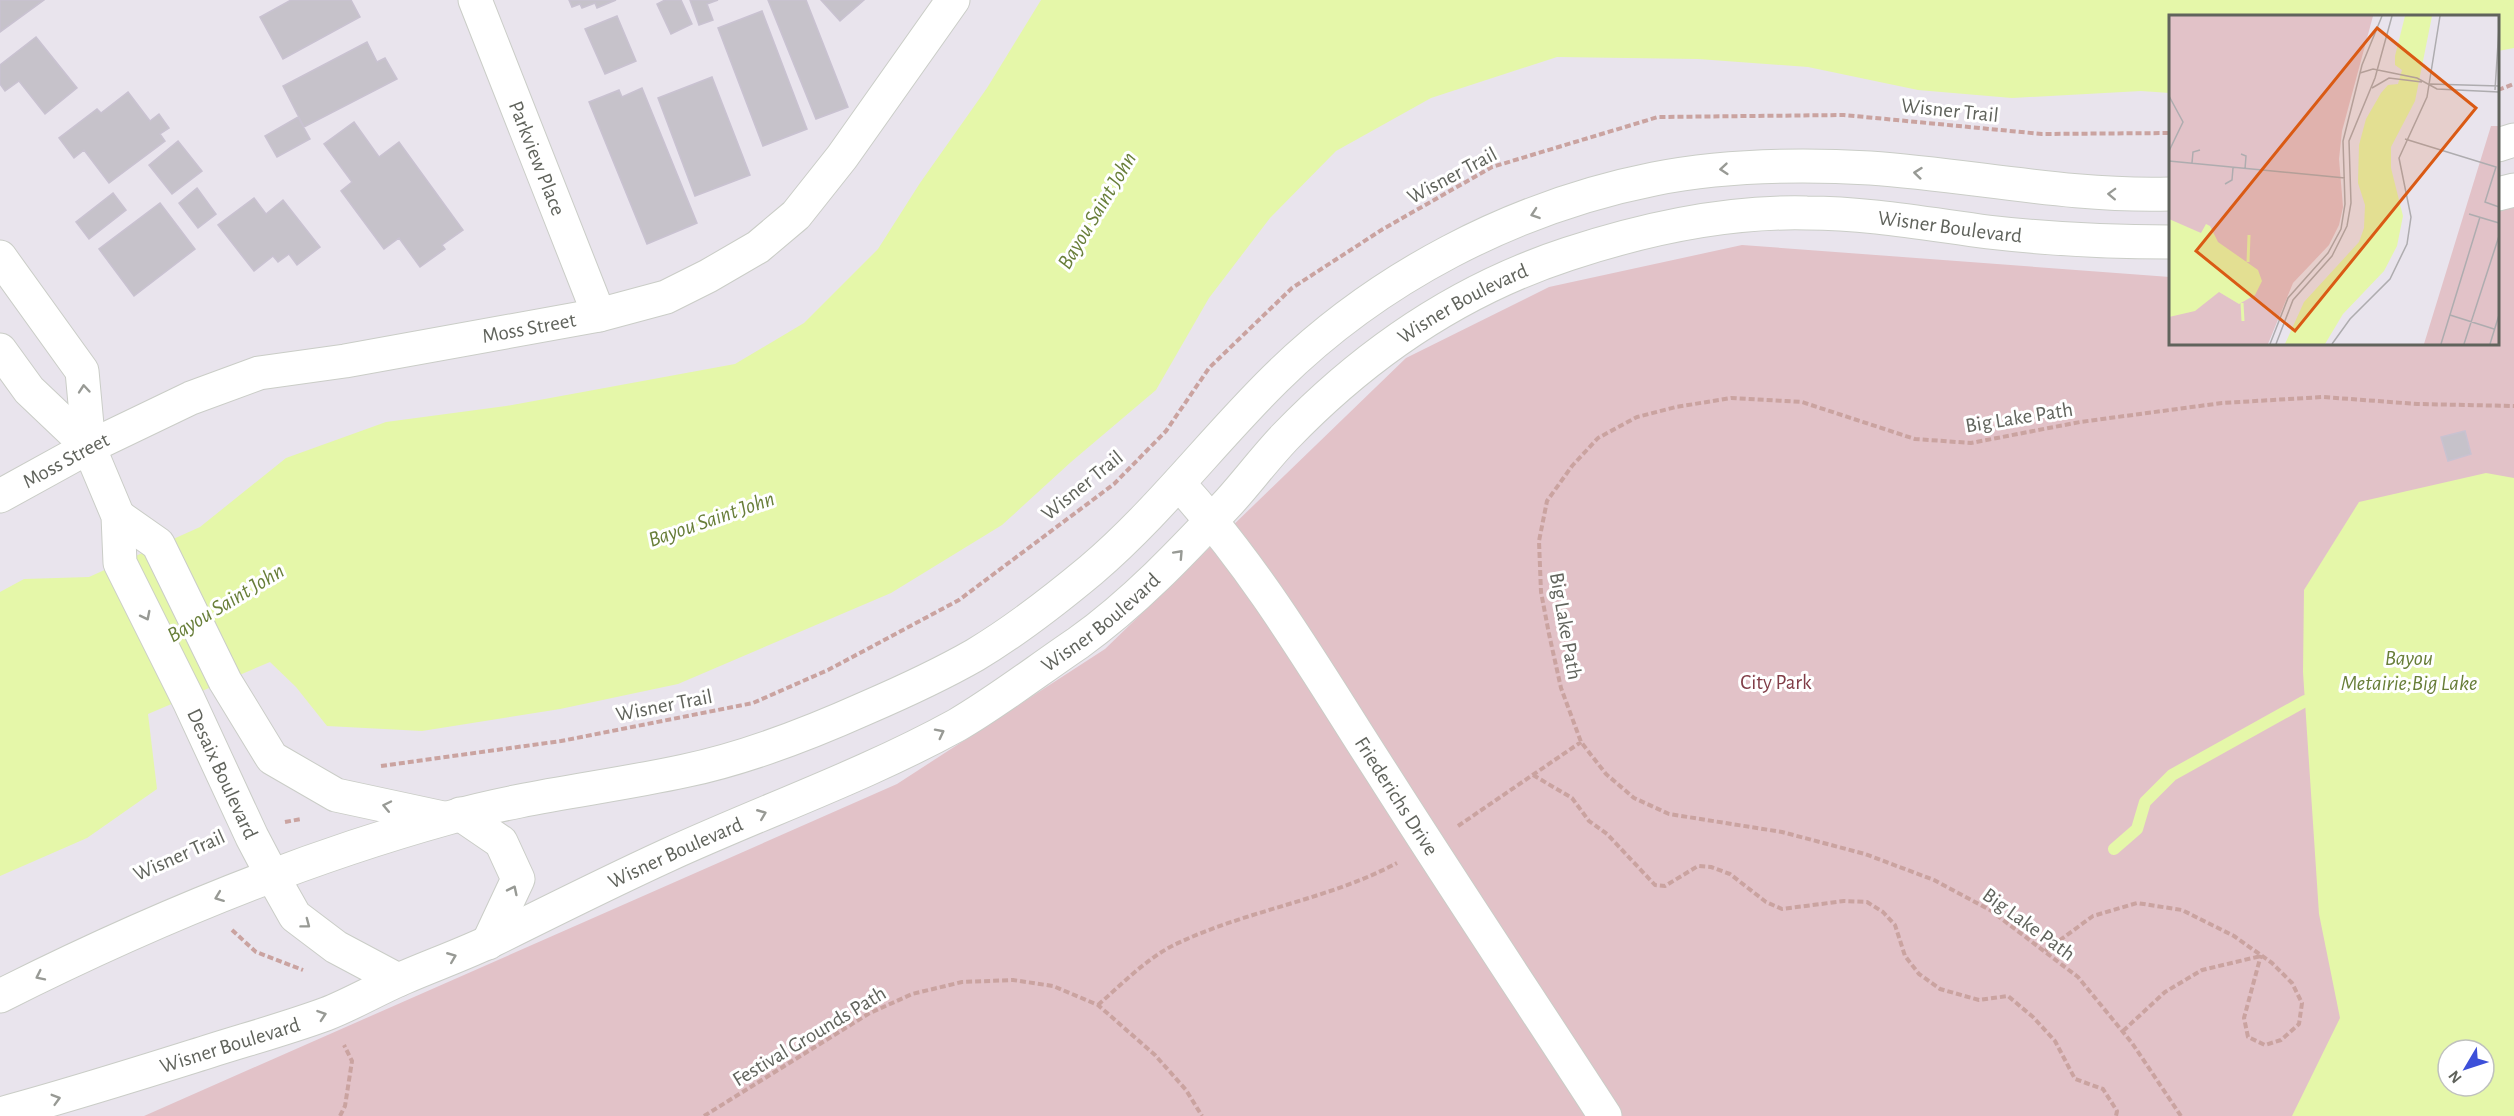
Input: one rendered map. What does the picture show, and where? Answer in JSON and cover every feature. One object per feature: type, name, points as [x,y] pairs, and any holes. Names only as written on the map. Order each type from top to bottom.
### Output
[{"type":"street","name":"Parkview Place","points":[[475,0],[599,315]]},
{"type":"street","name":"Moss Street","points":[[0,496],[89,447],[191,398],[259,373],[345,362],[599,315],[666,297],[708,276],[758,247],[796,215],[842,158],[953,0]]},
{"type":"street","points":[[2499,145],[2514,140]]},
{"type":"street","points":[[0,996],[72,960],[210,901],[348,849],[496,805],[688,770],[771,748],[884,700],[978,653],[1098,564],[1144,522],[1230,425],[1280,374],[1332,328],[1451,251],[1514,221],[1582,198],[1664,177],[1722,169],[1802,165],[1875,169],[2081,193],[2169,194]]},
{"type":"street","points":[[2499,194],[2514,190]]},
{"type":"street","name":"Wisner Boulevard","points":[[0,1114],[69,1095],[329,1013],[398,980],[488,943],[552,909],[637,869],[744,821],[844,781],[960,723],[1085,638],[1174,560],[1279,443],[1322,399],[1375,356],[1432,315],[1493,283],[1564,255],[1643,231],[1712,219],[1801,212],[1884,216],[1992,232],[2091,242],[2169,242]]},
{"type":"street","name":"Desaix Boulevard","points":[[0,256],[82,371],[89,447],[118,516],[120,563],[273,877],[295,916],[336,947],[398,980]]},
{"type":"street","name":"Desaix Boulevard","points":[[0,350],[29,390],[89,447]]},
{"type":"street","name":"Friederichs Drive","points":[[1179,484],[1212,520],[1266,592],[1428,846],[1605,1116]]},
{"type":"street","name":"Desaix Boulevard","points":[[118,516],[158,544],[225,681],[272,758],[336,795],[452,817]]},
{"type":"street","points":[[452,817],[501,842],[518,879],[488,943]]},
{"type":"path","points":[[2499,90],[2514,84]]},
{"type":"path","name":"Wisner Trail","points":[[378,766],[561,741],[753,703],[838,665],[959,600],[1114,484],[1166,431],[1209,368],[1292,288],[1383,229],[1491,167],[1659,117],[1844,115],[2042,134],[2169,133]]},
{"type":"path","name":"Big Lake Path","points":[[2181,1116],[2123,1031],[2078,977],[1990,910],[1934,880],[1865,854],[1782,832],[1669,814],[1634,798],[1606,774],[1581,742],[1561,688],[1549,634],[1541,592],[1539,541],[1547,501],[1572,466],[1598,438],[1637,417],[1676,407],[1731,398],[1802,402],[1914,439],[1971,443],[2080,422],[2222,403],[2323,397],[2417,404],[2514,406]]},
{"type":"path","points":[[1098,1005],[1139,969],[1172,946],[1233,921],[1372,876],[1428,846],[1581,742]]},
{"type":"path","points":[[1533,775],[1572,798],[1589,821],[1607,834],[1655,885],[1665,886],[1698,866],[1711,867],[1730,874],[1766,902],[1782,909],[1844,901],[1867,902],[1883,912],[1895,925],[1905,956],[1918,974],[1940,989],[1979,1000],[2008,996],[2033,1017],[2055,1041],[2075,1078],[2103,1089],[2117,1111],[2116,1116]]},
{"type":"path","name":"Wisner Trail","points":[[252,837],[271,824],[313,817],[328,811],[336,795]]},
{"type":"path","points":[[210,901],[231,930],[256,952],[304,971],[317,979],[329,1013],[352,1061],[345,1106],[340,1116]]},
{"type":"path","points":[[2044,951],[2093,916],[2137,903],[2182,910],[2234,936],[2261,955],[2292,983],[2302,1003],[2299,1024],[2281,1040],[2265,1045],[2248,1037],[2244,1018],[2261,955]]},
{"type":"path","points":[[2123,1031],[2165,992],[2202,970],[2261,955]]},
{"type":"path","name":"Festival Grounds Path","points":[[704,1116],[868,1014],[912,994],[963,982],[1013,980],[1053,986],[1098,1005],[1155,1055],[1186,1090],[1202,1116]]},
{"type":"green space","name":"City Park","points":[[2514,206],[2514,1116],[144,1116],[897,784],[1105,649],[1406,358],[1549,287],[1742,245],[2169,277],[2169,345],[2499,345],[2499,211]]},
{"type":"water","name":"Bayou Saint John","points":[[1041,0],[2514,0],[2514,48],[2499,51],[2499,15],[2169,15],[2169,93],[2141,91],[2012,98],[1918,90],[1808,67],[1698,59],[1557,57],[1431,98],[1336,151],[1270,218],[1209,298],[1156,390],[1071,462],[1002,525],[891,593],[678,684],[560,709],[422,731],[327,726],[296,687],[270,662],[148,714],[157,789],[87,838],[0,876],[0,592],[24,579],[89,577],[200,527],[286,458],[386,422],[506,406],[735,364],[804,323],[878,249],[920,183],[987,88]]},
{"type":"water","name":"Bayou Metairie;Big Lake","points":[[2486,473],[2514,478],[2514,1116],[2292,1116],[2340,1018],[2319,914],[2303,672],[2304,590],[2359,502]]},
{"type":"building","points":[[0,0],[44,0],[0,32]]},
{"type":"building","points":[[291,0],[351,0],[360,17],[283,59],[260,17]]},
{"type":"building","points":[[569,0],[616,0],[597,8],[595,3],[582,8],[580,4],[572,7]]},
{"type":"building","points":[[665,0],[681,0],[692,24],[671,34],[657,4]]},
{"type":"building","points":[[690,0],[718,0],[707,4],[713,20],[699,25]]},
{"type":"building","points":[[768,0],[806,0],[848,107],[816,119]]},
{"type":"building","points":[[821,0],[864,0],[840,21]]},
{"type":"building","points":[[762,11],[807,129],[763,146],[718,28]]},
{"type":"building","points":[[617,16],[636,61],[605,74],[585,29]]},
{"type":"building","points":[[36,37],[77,88],[45,114],[19,81],[5,91],[0,84],[0,65]]},
{"type":"building","points":[[367,42],[377,62],[385,58],[397,79],[304,127],[283,86]]},
{"type":"building","points":[[712,77],[750,175],[695,196],[658,98]]},
{"type":"building","points":[[642,88],[697,223],[647,244],[589,102],[619,90],[622,97]]},
{"type":"building","points":[[128,92],[150,121],[159,114],[169,128],[160,134],[165,141],[109,183],[84,150],[74,158],[59,138],[97,109],[101,113]]},
{"type":"building","points":[[298,117],[310,139],[277,157],[265,136]]},
{"type":"building","points":[[354,122],[379,157],[399,142],[463,230],[442,245],[445,249],[420,267],[399,238],[384,249],[341,191],[352,182],[324,144]]},
{"type":"building","points":[[178,141],[202,171],[172,194],[149,165]]},
{"type":"building","points":[[197,188],[216,214],[198,228],[179,203]]},
{"type":"building","points":[[113,193],[126,210],[89,239],[76,222]]},
{"type":"building","points":[[254,198],[266,214],[283,200],[320,247],[297,265],[289,254],[278,262],[273,256],[254,271],[218,225]]},
{"type":"building","points":[[160,203],[195,249],[134,296],[99,249]]},
{"type":"building","points":[[2465,431],[2471,454],[2448,461],[2441,437]]},
{"type":"waterway","points":[[2114,849],[2137,829],[2145,802],[2172,775],[2305,701]]}]
